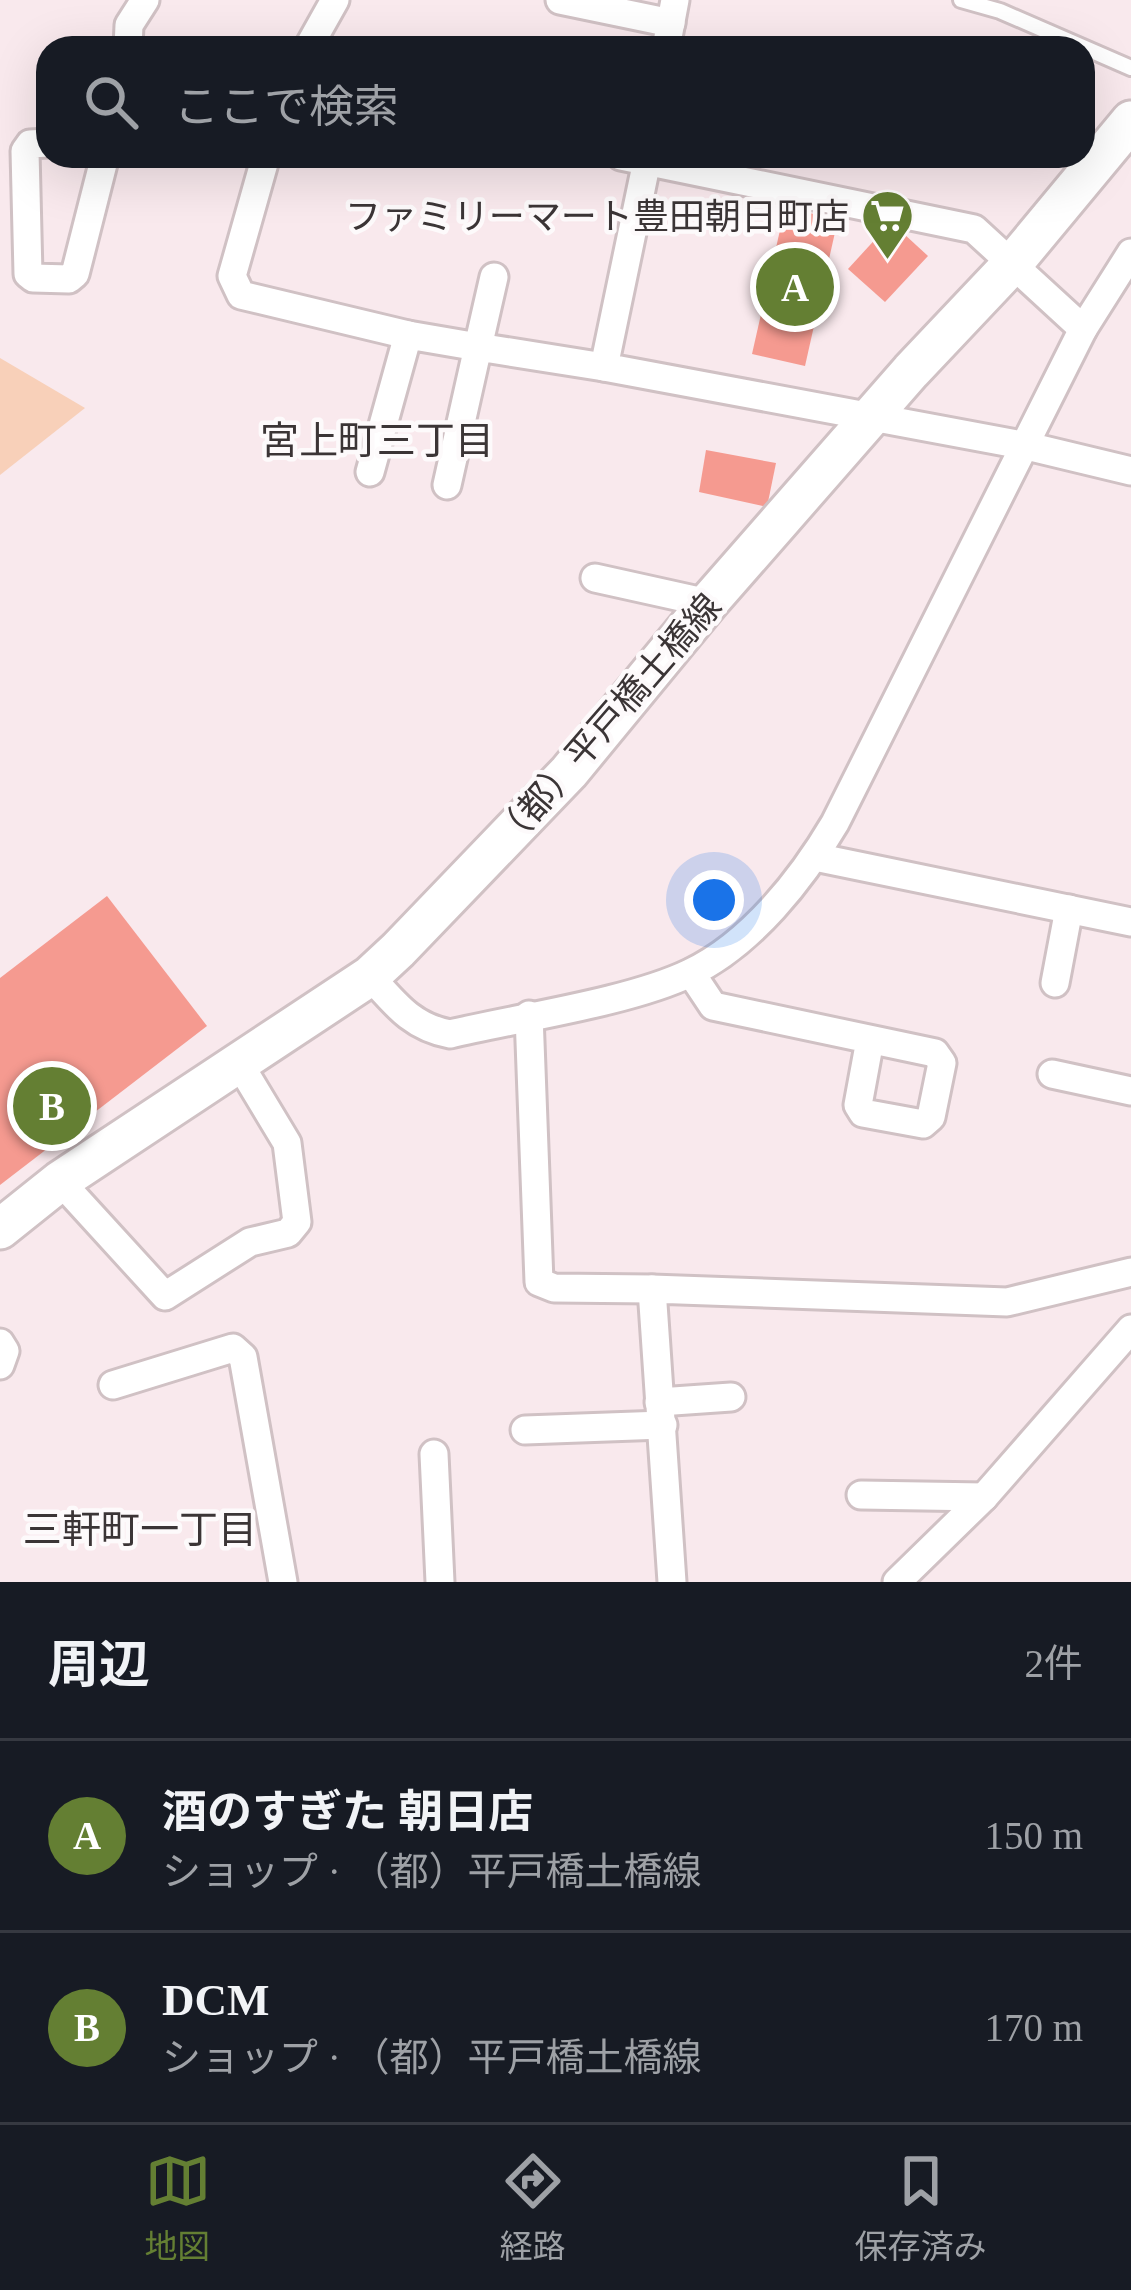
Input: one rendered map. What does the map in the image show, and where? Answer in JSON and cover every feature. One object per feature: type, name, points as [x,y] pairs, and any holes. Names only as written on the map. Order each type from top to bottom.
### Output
[{"type":"street","points":[[129,36],[129,26],[146,0]]},
{"type":"street","points":[[315,36],[335,0]]},
{"type":"street","points":[[560,0],[671,24]]},
{"type":"street","name":"（都）平戸橋土橋線","points":[[1095,165],[1131,121]]},
{"type":"street","points":[[36,144],[26,151],[28,274],[33,278],[69,279],[75,274],[102,168]]},
{"type":"street","points":[[263,168],[232,276],[241,295],[408,335],[1027,446],[1131,471]]},
{"type":"street","points":[[604,367],[637,168]]},
{"type":"street","points":[[690,168],[974,229],[1083,329]]},
{"type":"street","name":"（都）平戸橋土橋線","points":[[0,1229],[60,1181],[370,976],[569,772],[708,603],[1015,262],[1092,168]]},
{"type":"street","points":[[370,976],[424,1030],[450,1034],[691,973],[764,915],[815,856],[1083,329],[1131,253]]},
{"type":"street","points":[[447,485],[494,277]]},
{"type":"street","points":[[370,472],[408,335]]},
{"type":"street","points":[[595,578],[708,603]]},
{"type":"street","points":[[815,856],[1131,922]]},
{"type":"street","points":[[1055,983],[1069,909]]},
{"type":"street","points":[[691,973],[712,1006],[870,1040]]},
{"type":"street","points":[[529,1015],[539,1282],[554,1288],[1007,1302],[1131,1272]]},
{"type":"street","points":[[60,1181],[156,1292],[165,1296],[250,1242],[288,1233],[297,1222],[287,1144],[240,1065]]},
{"type":"street","points":[[1052,1074],[1131,1091]]},
{"type":"street","points":[[652,1289],[672,1582]]},
{"type":"street","points":[[897,1582],[984,1497],[1131,1329]]},
{"type":"street","points":[[0,1343],[5,1360],[0,1365]]},
{"type":"street","points":[[113,1385],[233,1348],[243,1357],[283,1582]]},
{"type":"street","points":[[525,1430],[661,1413],[731,1397]]},
{"type":"street","points":[[434,1454],[440,1582]]},
{"type":"street","points":[[861,1495],[984,1497]]},
{"type":"lane","points":[[961,0],[1057,36]]},
{"type":"lane","points":[[1095,52],[1131,68]]},
{"type":"shaded area","points":[[0,358],[85,408],[0,475]]},
{"type":"building","points":[[785,208],[838,219],[805,366],[752,354]]},
{"type":"building","name":"ファミリーマート豊田朝日町店","points":[[891,222],[928,256],[885,302],[848,269]]},
{"type":"building","points":[[706,450],[776,463],[767,507],[699,492]]},
{"type":"building","points":[[107,896],[207,1026],[0,1185],[0,978]]},
{"type":"place","name":"ファミリーマート豊田朝日町店","points":[[888,262]]},
{"type":"place","name":"酒のすぎた 朝日店","points":[[795,287]]},
{"type":"place","name":"DCM","points":[[52,1106]]},
{"type":"district","name":"宮上町三丁目","points":[[377,440]]},
{"type":"district","name":"三軒町一丁目","points":[[140,1529]]}]
